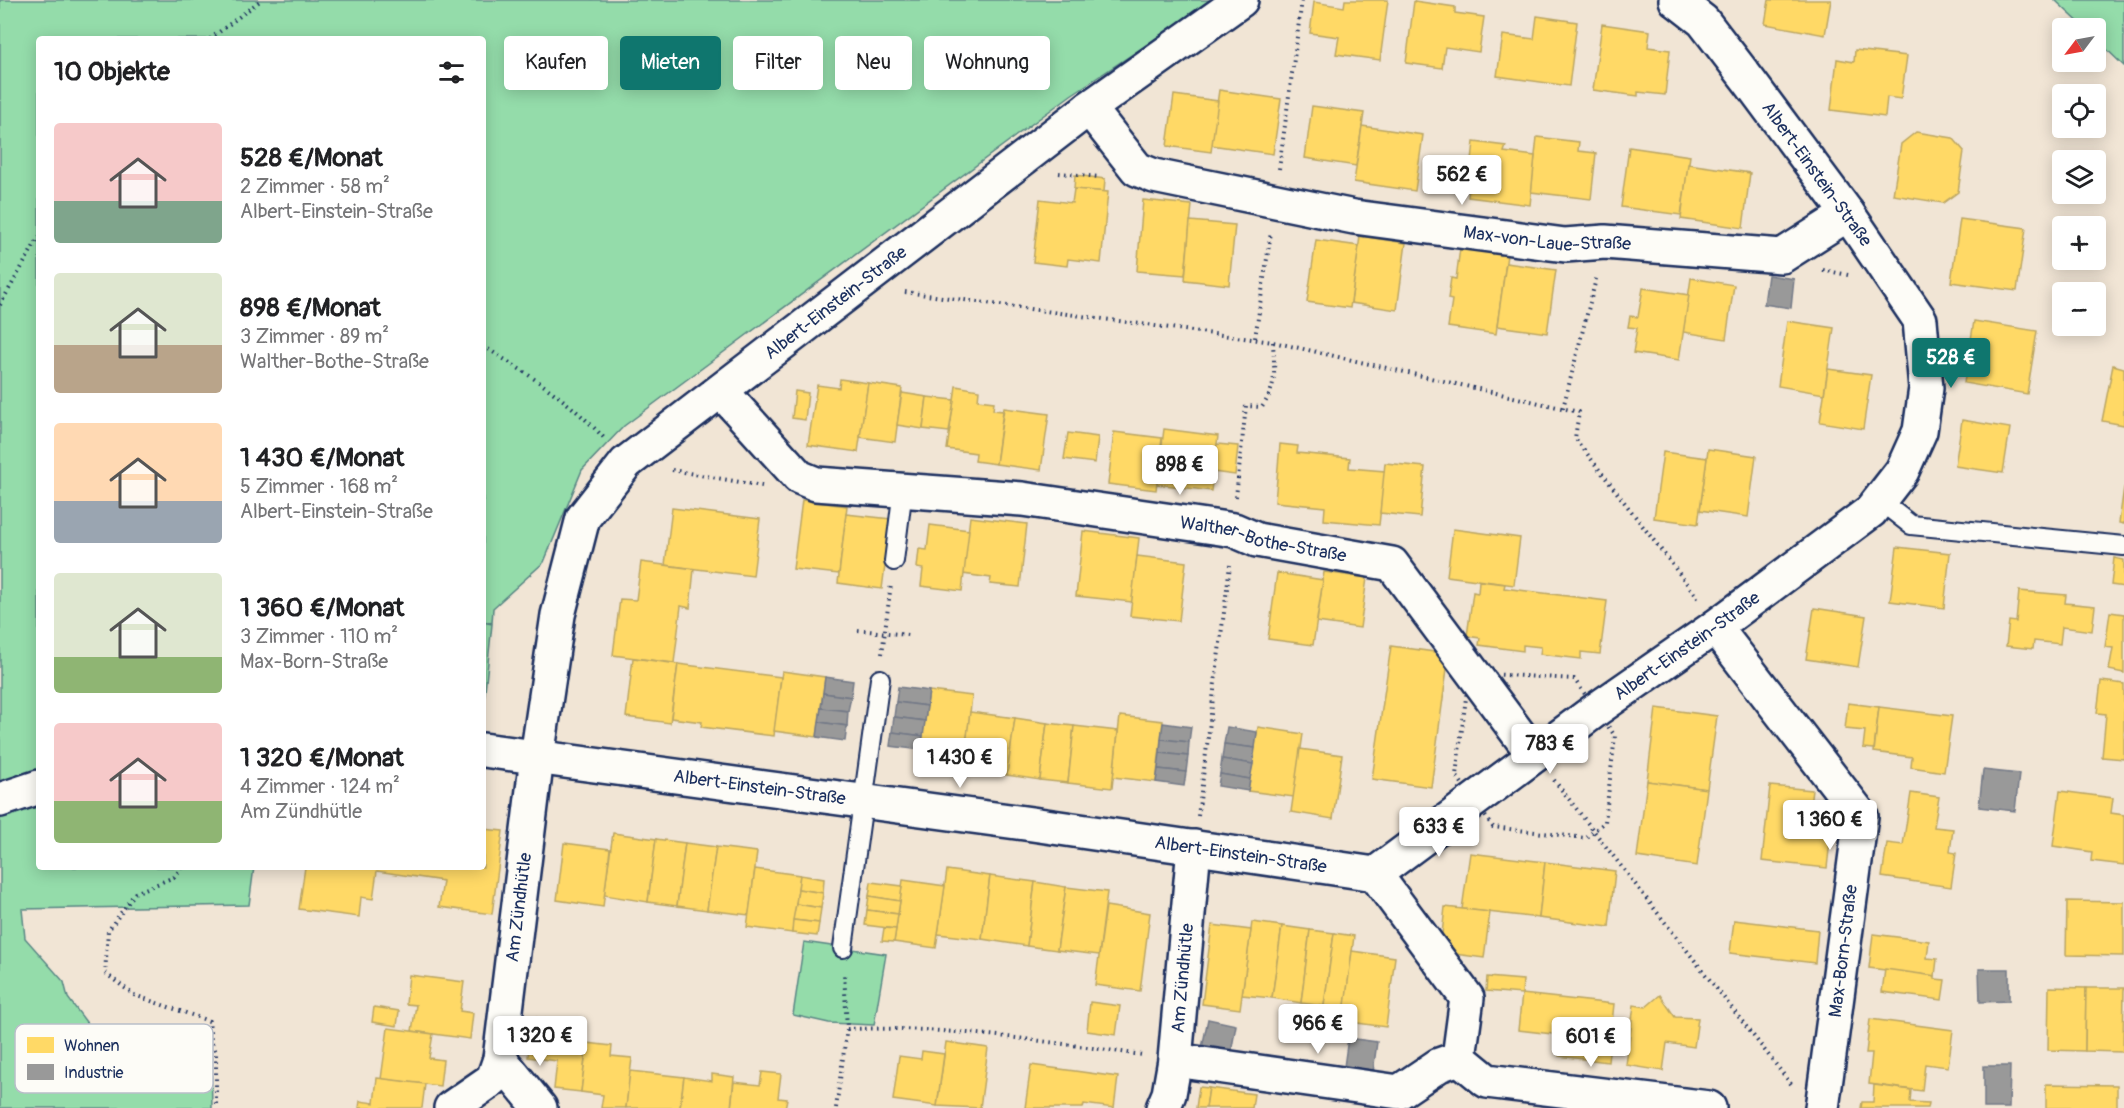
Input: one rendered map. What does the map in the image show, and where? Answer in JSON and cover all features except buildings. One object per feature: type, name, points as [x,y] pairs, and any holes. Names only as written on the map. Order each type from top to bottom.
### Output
[{"type":"street","name":"Albert-Einstein-Straße","points":[[537,757],[558,615],[583,518],[633,458],[1089,108],[1241,0]]},
{"type":"street","name":"Albert-Einstein-Straße","points":[[486,750],[1194,847],[1375,874],[1534,755],[1715,627],[1871,511],[1902,471],[1920,431],[1926,388],[1920,320],[1848,213],[1703,21],[1676,0]]},
{"type":"street","points":[[1089,108],[1137,169]]},
{"type":"street","name":"Max-von-Laue-Straße","points":[[1137,169],[1154,176],[1354,217],[1566,245],[1605,242],[1782,256]]},
{"type":"street","points":[[1782,256],[1848,213]]},
{"type":"street","name":"Walther-Bothe-Straße","points":[[721,391],[799,477],[816,484],[1022,499],[1234,530],[1257,540],[1392,564],[1534,755]]},
{"type":"street","name":"Max-Born-Straße","points":[[1715,627],[1861,816],[1822,1108]]},
{"type":"street","name":"Am Zündhütle","points":[[451,1108],[493,1079],[500,1059],[537,757]]},
{"type":"street","points":[[0,800],[36,788]]},
{"type":"street","name":"Am Zündhütle","points":[[1163,1108],[1169,1094],[1175,1060],[1194,847]]},
{"type":"street","points":[[1375,874],[1467,998],[1460,1058]]},
{"type":"street","points":[[1175,1060],[1399,1092],[1439,1065],[1460,1058]]},
{"type":"street","points":[[1460,1058],[1487,1081],[1709,1108]]},
{"type":"street","points":[[500,1059],[540,1108]]},
{"type":"lane","points":[[893,568],[903,489]]},
{"type":"lane","points":[[1880,500],[1911,525],[2124,546]]},
{"type":"lane","points":[[843,948],[880,678]]},
{"type":"path","points":[[214,36],[261,0]]},
{"type":"path","points":[[1281,158],[1302,0]]},
{"type":"path","points":[[1014,165],[1027,171],[1112,178],[1137,169]]},
{"type":"path","points":[[0,304],[36,242]]},
{"type":"path","points":[[1563,408],[1605,242]]},
{"type":"path","points":[[1782,256],[1795,265],[1879,281],[1893,281]]},
{"type":"path","points":[[1255,338],[1268,260]]},
{"type":"path","points":[[856,286],[1255,338],[1579,412],[1575,438],[1692,589],[1715,627]]},
{"type":"path","points":[[1238,478],[1246,406],[1262,407],[1271,394],[1274,374],[1273,342]]},
{"type":"path","points":[[486,348],[536,378],[633,458],[676,472],[753,484]]},
{"type":"path","points":[[1194,847],[1234,530]]},
{"type":"path","points":[[880,678],[893,568]]},
{"type":"path","points":[[858,630],[908,635]]},
{"type":"path","points":[[1534,755],[1796,1090]]},
{"type":"path","points":[[180,870],[174,877],[135,893],[128,902],[108,931],[105,974],[134,995],[209,1021],[209,1024]]},
{"type":"path","points":[[836,1108],[847,1029],[843,948]]},
{"type":"path","points":[[847,1029],[888,1028],[1014,1037],[1175,1060]]},
{"type":"path","points":[[213,1046],[216,1054],[216,1108]]},
{"type":"green space","points":[[0,0],[1214,0],[1071,95],[624,426],[582,470],[544,562],[493,608],[492,623],[486,622],[486,36],[36,36],[36,870],[254,870],[249,905],[22,909],[25,938],[64,982],[68,998],[88,1024],[15,1024],[15,1093],[212,1093],[212,1108],[0,1108]]},
{"type":"green space","points":[[2055,0],[2124,0],[2124,66],[2106,49],[2106,18],[2074,18]]},
{"type":"green space","points":[[486,623],[492,624],[486,682]]},
{"type":"green space","points":[[804,942],[886,954],[874,1025],[829,1023],[793,1015]]}]
